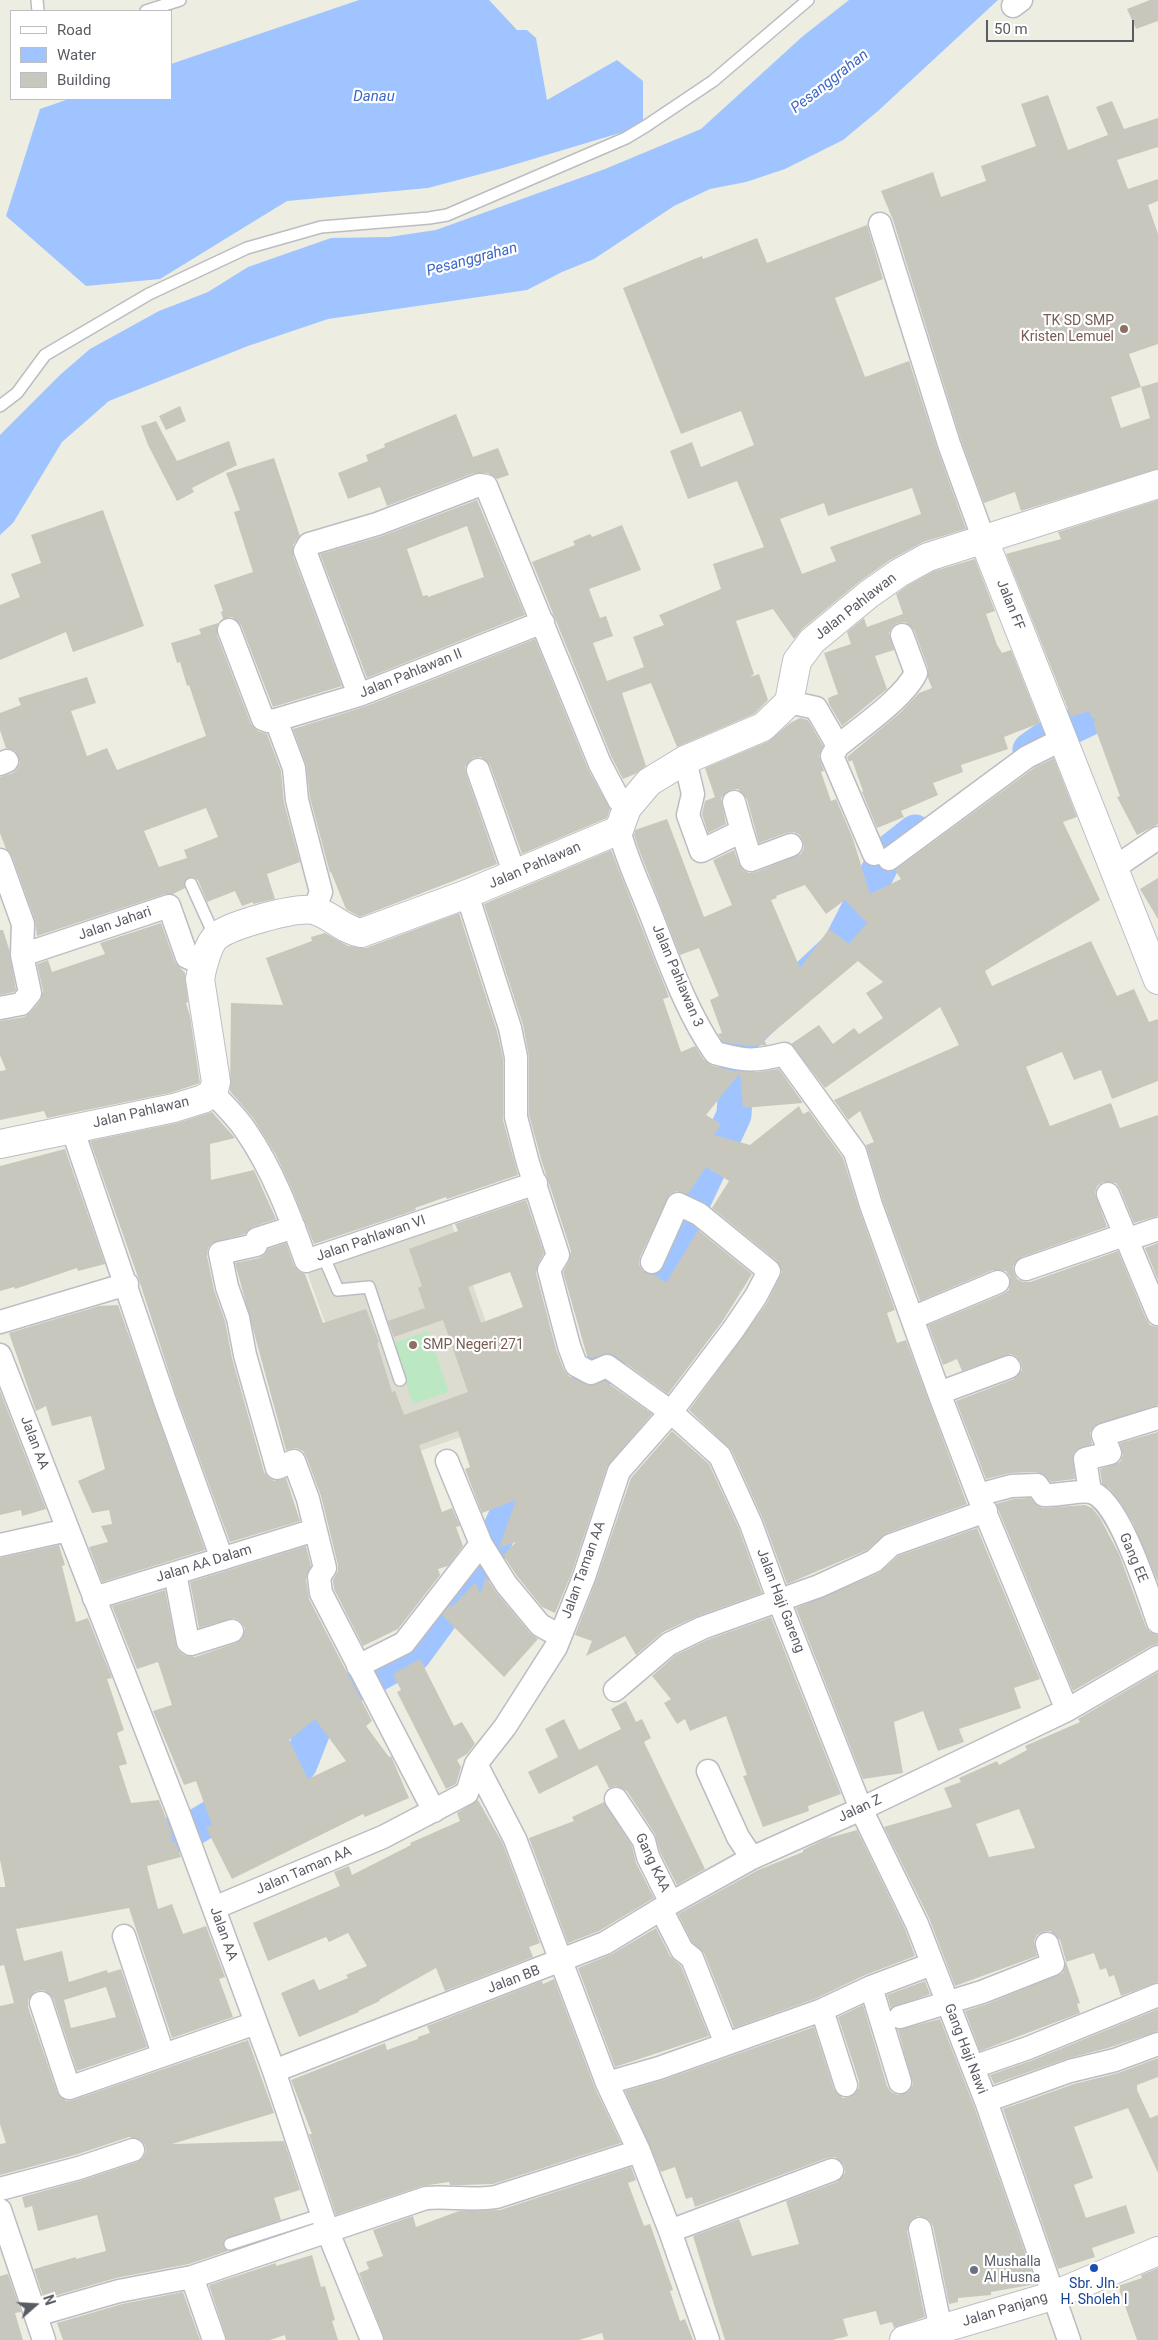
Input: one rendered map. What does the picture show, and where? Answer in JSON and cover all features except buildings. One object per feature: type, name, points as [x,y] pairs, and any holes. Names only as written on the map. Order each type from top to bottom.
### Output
[{"type":"street","name":"Jalan FF","points":[[880,224],[949,444],[984,540],[1158,980]]},
{"type":"street","points":[[359,695],[305,551],[306,547],[309,544],[377,524],[479,484],[486,486],[600,764],[619,800],[624,819]]},
{"type":"street","name":"Jalan Pahlawan","points":[[215,937],[231,928],[290,910],[314,910],[353,931],[361,932],[515,875],[624,819],[649,782],[685,760],[763,727],[790,702],[797,661],[812,641],[841,616],[899,573],[928,557],[1158,484]]},
{"type":"street","name":"Jalan Pahlawan II","points":[[276,720],[359,695],[543,622]]},
{"type":"street","points":[[229,630],[263,719],[268,721],[276,720],[294,768],[297,800],[321,892],[314,910]]},
{"type":"street","points":[[902,635],[916,673],[914,678],[898,696],[838,746],[832,756],[881,857],[1061,732]]},
{"type":"street","points":[[790,702],[816,708],[838,746]]},
{"type":"street","points":[[685,760],[693,794],[688,815],[701,851],[742,831]]},
{"type":"street","points":[[478,770],[515,875]]},
{"type":"street","points":[[734,802],[751,860],[791,845]]},
{"type":"street","name":"Jalan Pahlawan 3","points":[[624,819],[626,858],[700,1032],[715,1053],[746,1061],[760,1060],[784,1054],[855,1152],[871,1205],[912,1318]]},
{"type":"street","points":[[1114,868],[1158,838]]},
{"type":"street","points":[[0,860],[23,924],[22,954],[30,992],[21,1004],[0,1008]]},
{"type":"street","points":[[467,894],[510,1028],[516,1057],[516,1117],[558,1255],[549,1270],[569,1346],[576,1365],[599,1369],[670,1412]]},
{"type":"street","name":"Jalan Jahari","points":[[22,954],[168,906],[187,957],[203,964]]},
{"type":"street","points":[[213,1093],[216,1082],[200,979],[203,964],[215,937]]},
{"type":"street","name":"Jalan Pahlawan","points":[[0,1144],[174,1108],[203,1099],[213,1093]]},
{"type":"street","name":"Jalan Pahlawan VI","points":[[213,1093],[245,1128],[257,1148],[294,1227],[306,1261],[536,1183]]},
{"type":"street","points":[[72,1128],[127,1284],[165,1401],[222,1559]]},
{"type":"street","points":[[1108,1194],[1158,1314]]},
{"type":"street","name":"Jalan Taman AA","points":[[214,1908],[383,1837],[467,1793],[476,1764],[505,1727],[556,1647],[584,1577],[619,1471],[670,1412],[737,1323],[756,1296],[769,1271],[699,1214],[678,1204],[652,1262]]},
{"type":"street","points":[[294,1227],[258,1239],[256,1245],[220,1254],[227,1287],[238,1318],[245,1355],[277,1468],[294,1462],[308,1499],[325,1568],[320,1577],[321,1593],[434,1810]]},
{"type":"street","points":[[1026,1269],[1125,1237],[1158,1229]]},
{"type":"street","points":[[998,1282],[912,1318],[982,1503],[1067,1710]]},
{"type":"street","points":[[0,1322],[127,1284]]},
{"type":"street","name":"Jalan AA","points":[[0,1355],[214,1908],[274,2072],[326,2223],[372,2340]]},
{"type":"street","points":[[939,1393],[1009,1367]]},
{"type":"street","name":"Jalan Haji Gareng","points":[[670,1412],[720,1456],[751,1524],[779,1601],[861,1809]]},
{"type":"street","points":[[615,1690],[669,1644],[702,1628],[779,1601],[874,1561],[891,1545],[982,1503],[1011,1486],[1037,1485],[1044,1494],[1058,1496],[1096,1495],[1086,1459],[1110,1453],[1103,1435],[1158,1418]]},
{"type":"street","points":[[447,1461],[481,1544],[506,1584],[540,1625],[560,1636]]},
{"type":"street","name":"Gang EE","points":[[1096,1495],[1108,1504],[1133,1552],[1158,1622]]},
{"type":"street","points":[[0,1545],[68,1530]]},
{"type":"street","name":"Jalan AA Dalam","points":[[94,1598],[315,1530]]},
{"type":"street","points":[[358,1666],[404,1643],[481,1544]]},
{"type":"street","points":[[175,1573],[188,1642],[191,1644],[232,1631]]},
{"type":"street","name":"Jalan Z","points":[[562,1961],[605,1943],[752,1858],[861,1809],[1067,1710],[1158,1658]]},
{"type":"street","points":[[476,1764],[516,1840],[607,2083],[639,2151],[670,2231],[708,2340]]},
{"type":"street","points":[[708,1771],[738,1837],[752,1858]]},
{"type":"street","name":"Gang KAA","points":[[616,1800],[644,1841],[682,1950],[692,1958],[726,2044]]},
{"type":"street","name":"Gang Haji Nawi","points":[[861,1809],[917,1924],[986,2101],[1052,2296],[1069,2340]]},
{"type":"street","points":[[124,1936],[163,2054]]},
{"type":"street","points":[[900,2017],[982,1992],[1053,1964],[1047,1944]]},
{"type":"street","name":"Jalan BB","points":[[274,2072],[562,1961]]},
{"type":"street","points":[[607,2083],[659,2068],[822,2010],[871,1987],[932,1964]]},
{"type":"street","points":[[871,1987],[900,2082]]},
{"type":"street","points":[[973,2067],[1028,2048],[1158,1995]]},
{"type":"street","points":[[41,2003],[69,2088],[256,2023]]},
{"type":"street","points":[[822,2010],[846,2085]]},
{"type":"street","points":[[986,2101],[1070,2071],[1115,2060],[1158,2044]]},
{"type":"street","points":[[0,2188],[78,2168],[133,2150]]},
{"type":"street","points":[[36,2314],[119,2291],[192,2277],[326,2223],[426,2198],[442,2197],[478,2200],[496,2197],[639,2151]]},
{"type":"street","points":[[670,2231],[832,2170]]},
{"type":"street","points":[[0,2210],[44,2340]]},
{"type":"street","points":[[920,2230],[942,2330]]},
{"type":"street","name":"Jalan Panjang","points":[[904,2340],[1052,2296],[1158,2251]]},
{"type":"street","points":[[192,2277],[214,2340]]},
{"type":"lane","points":[[149,10],[180,0]]},
{"type":"lane","points":[[0,406],[17,393],[45,355],[149,294],[247,248],[321,227],[447,215],[626,138],[713,81],[808,0]]},
{"type":"lane","points":[[191,884],[215,937]]},
{"type":"lane","points":[[323,1255],[338,1290],[369,1287],[400,1380]]},
{"type":"lane","points":[[230,2244],[326,2223]]},
{"type":"shaded area","name":"SMP Negeri 271","points":[[451,1222],[519,1417],[376,1466],[307,1272]]},
{"type":"green space","points":[[428,1331],[449,1392],[413,1404],[393,1343]]},
{"type":"water","name":"Danau","points":[[359,0],[489,0],[517,30],[527,30],[536,38],[547,100],[617,60],[643,81],[643,126],[503,168],[428,188],[287,201],[160,279],[86,286],[6,216],[40,109],[66,100],[172,100],[172,64]]},
{"type":"water","name":"Pesanggrahan","points":[[849,0],[998,0],[878,111],[843,140],[785,169],[746,182],[710,189],[674,206],[594,259],[562,272],[527,290],[328,319],[248,346],[109,401],[62,442],[13,523],[0,535],[0,435],[61,374],[90,349],[159,311],[208,292],[248,267],[331,238],[389,237],[436,230],[605,169],[701,129],[803,36]]},
{"type":"waterway","points":[[1030,750],[1044,740],[1158,685]]},
{"type":"waterway","points":[[811,973],[839,947],[887,854],[915,832]]},
{"type":"waterway","points":[[491,1549],[527,1470],[552,1431],[625,1336],[666,1269],[679,1232],[734,1115],[738,1042],[771,1010]]},
{"type":"waterway","points":[[376,1675],[414,1654],[474,1572]]},
{"type":"waterway","points":[[124,1839],[184,1834],[300,1764],[324,1703],[348,1690]]},
{"type":"place","name":"TK SD SMP Kristen Lemuel","points":[[1124,329]]},
{"type":"place","name":"SMP Negeri 271","points":[[413,1345]]},
{"type":"place","name":"Sbr. Jln. H. Sholeh I","points":[[1094,2268]]},
{"type":"place","name":"Mushalla Al Husna","points":[[974,2270]]}]
